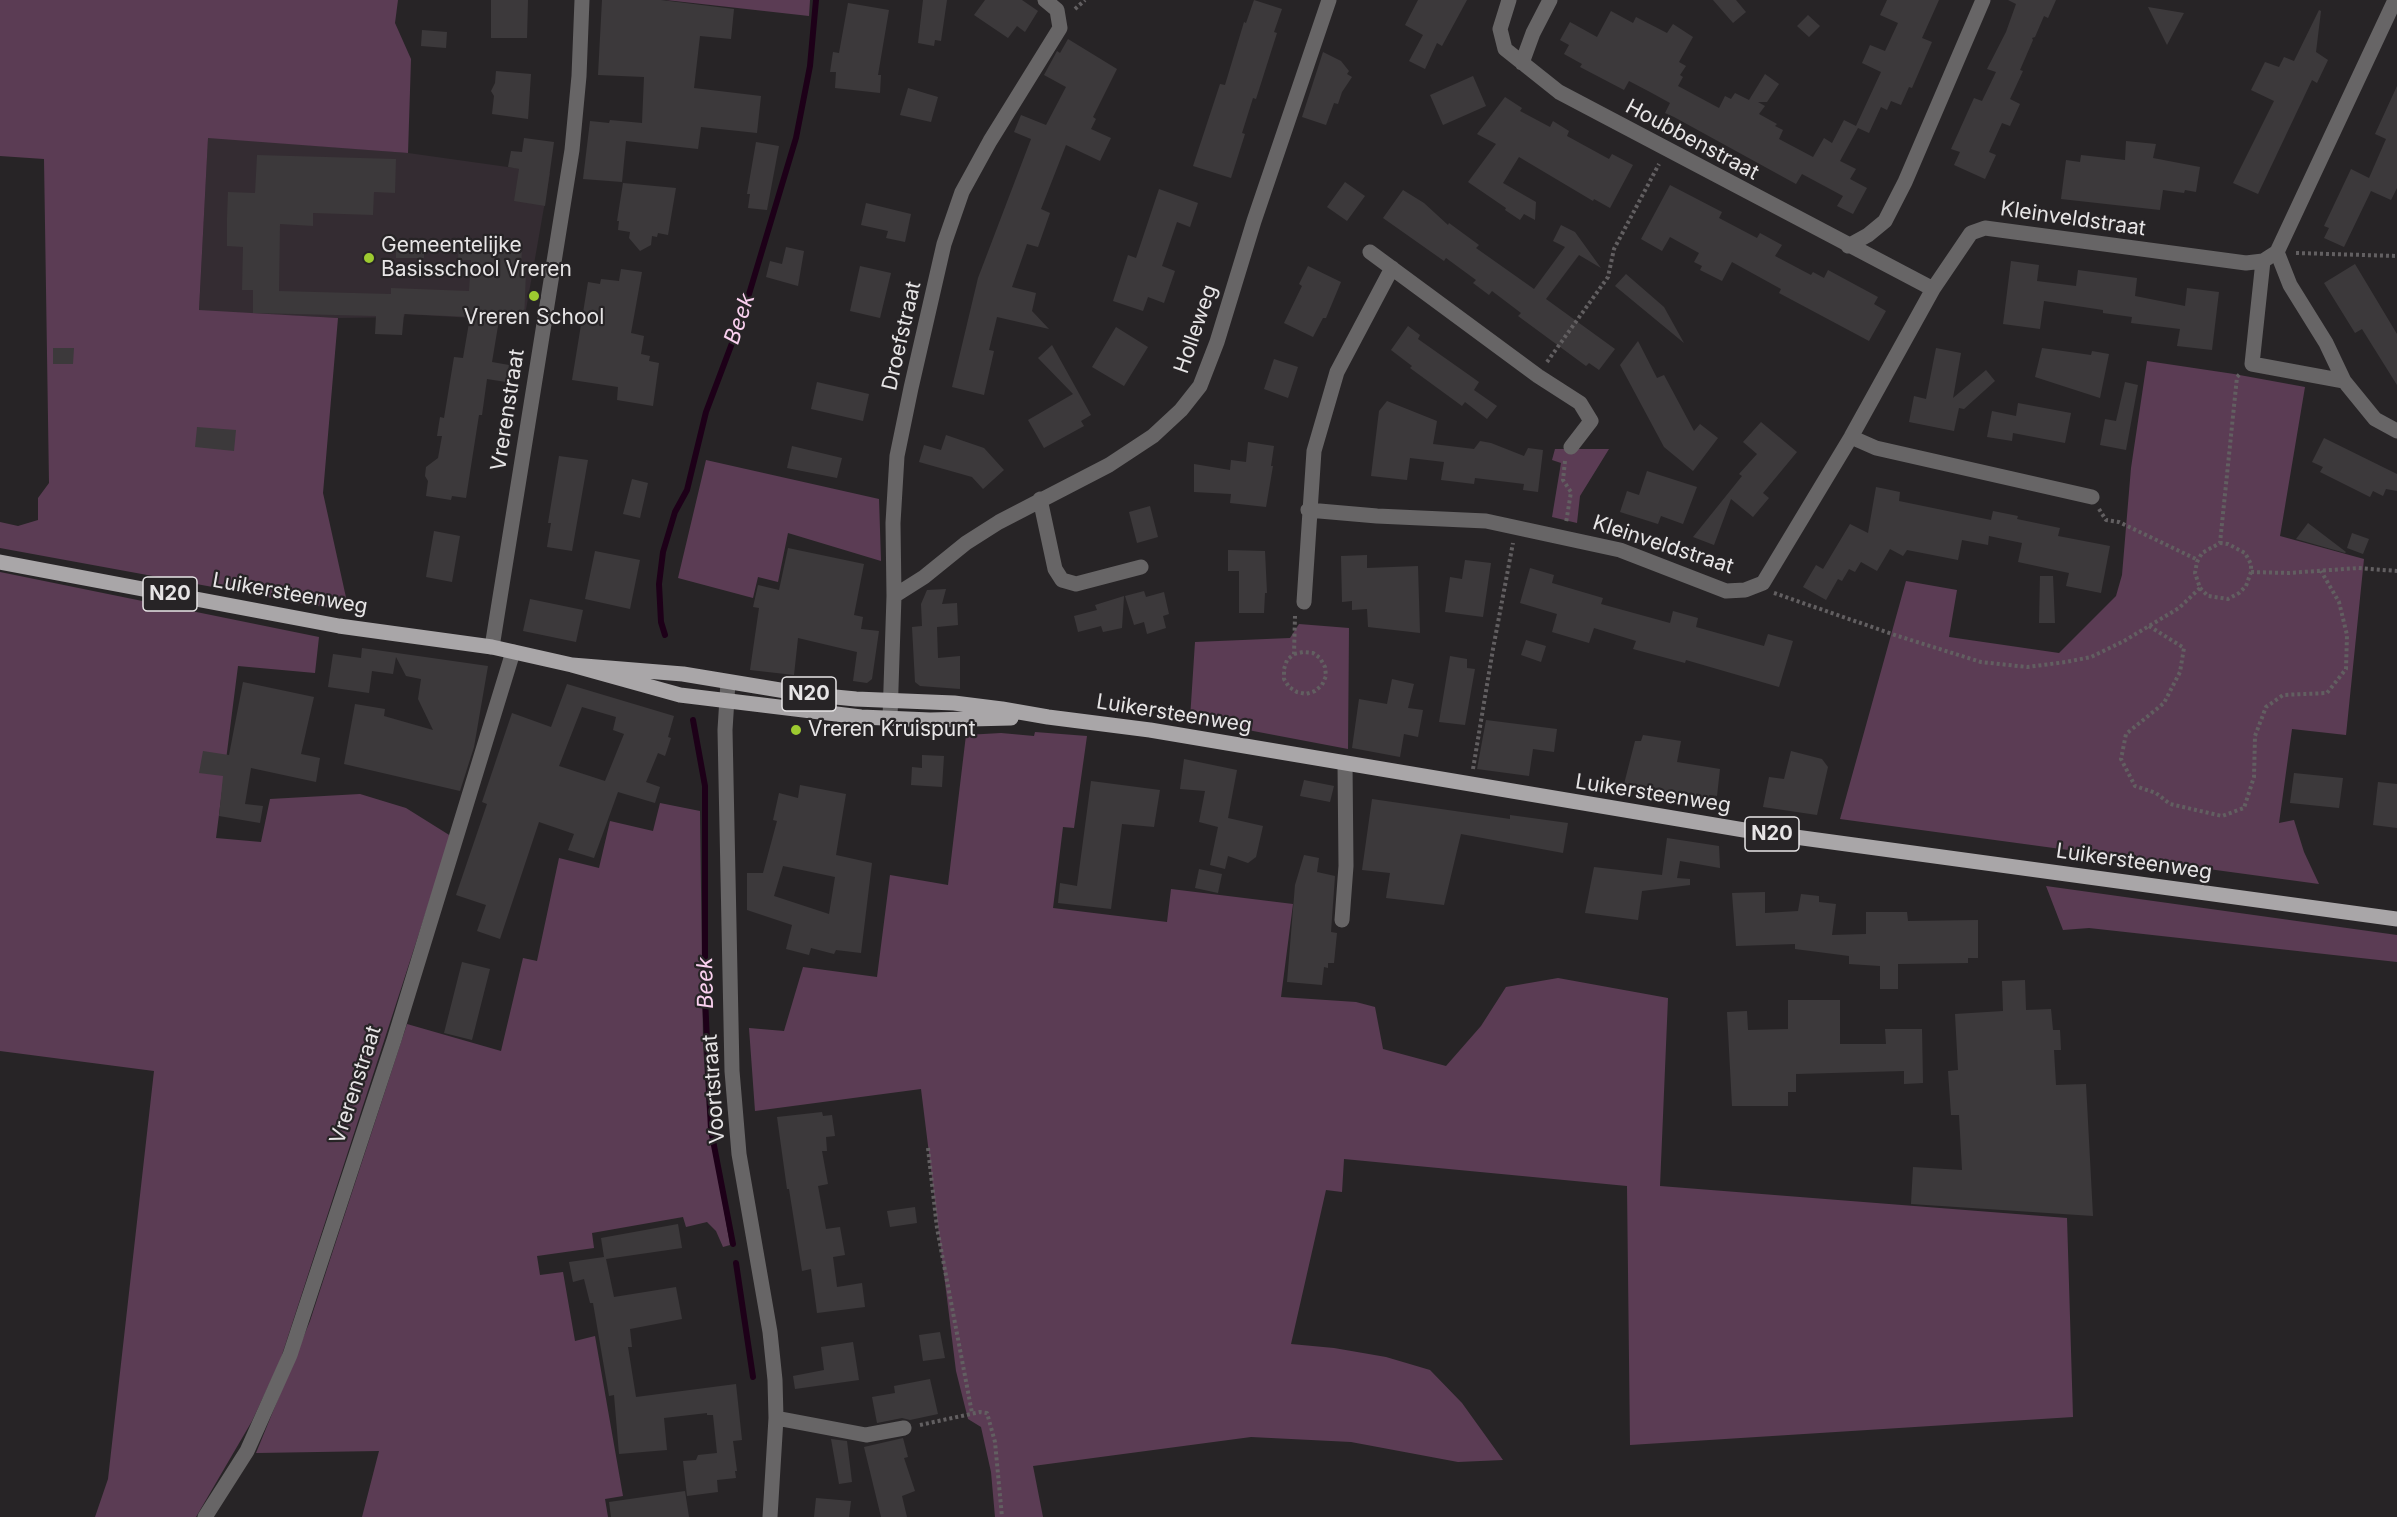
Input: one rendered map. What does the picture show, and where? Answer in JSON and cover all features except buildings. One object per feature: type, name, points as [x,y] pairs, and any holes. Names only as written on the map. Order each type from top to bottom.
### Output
[{"type":"main road","name":"Luikersteenweg","points":[[0,562],[339,626],[492,647],[572,665],[615,679],[680,695],[833,715],[954,720],[1048,717]]},
{"type":"main road","name":"Luikersteenweg","points":[[572,665],[683,674],[804,694],[954,703],[1150,730],[1744,830],[2397,919]]},
{"type":"street","name":"Vrerenstraat","points":[[492,647],[572,150],[579,76],[582,0]]},
{"type":"street","name":"Droefstraat","points":[[890,718],[894,596],[893,523],[897,456],[944,244],[962,192],[990,141],[1060,28],[1058,10],[1045,0]]},
{"type":"street","name":"Holleweg","points":[[894,596],[924,577],[966,543],[1040,499],[1109,465],[1154,436],[1200,386],[1217,342],[1254,221],[1329,0]]},
{"type":"street","name":"Houbbenstraat","points":[[1509,0],[1500,29],[1505,49],[1560,92],[1933,290]]},
{"type":"street","points":[[1522,63],[1533,33],[1550,0]]},
{"type":"street","points":[[1848,246],[1868,235],[1885,221],[1905,182],[1983,0]]},
{"type":"street","points":[[2344,381],[2252,364],[2263,261],[2277,252],[2395,0]]},
{"type":"street","name":"Kleinveldstraat","points":[[1308,510],[1486,521],[1620,550],[1726,591],[1745,590],[1763,583],[1851,437],[1933,290],[1971,233],[1985,228],[2246,263],[2263,261]]},
{"type":"street","points":[[1370,252],[1538,376],[1580,403],[1591,421],[1571,447]]},
{"type":"street","points":[[2277,252],[2290,285],[2326,343],[2344,381],[2375,419],[2397,431]]},
{"type":"street","points":[[1304,602],[1308,510],[1314,451],[1337,372],[1392,268]]},
{"type":"street","points":[[1851,437],[1876,448],[2092,497]]},
{"type":"street","points":[[1040,499],[1055,569],[1062,580],[1076,584],[1141,567]]},
{"type":"street","name":"Vrerenstraat","points":[[205,1517],[247,1451],[290,1355],[394,1040],[513,652]]},
{"type":"street","name":"Voortstraat","points":[[728,682],[726,701],[732,1071],[739,1154],[770,1332],[775,1380],[776,1418],[770,1517]]},
{"type":"street","points":[[1342,920],[1346,855],[1344,763]]},
{"type":"street","points":[[776,1418],[866,1435],[904,1428]]},
{"type":"path","points":[[1538,376],[1608,277],[1614,249],[1667,150]]},
{"type":"path","points":[[2277,252],[2397,256]]},
{"type":"path","points":[[2220,543],[2237,376],[2252,364]]},
{"type":"path","points":[[1564,537],[1571,492],[1563,480],[1566,459],[1571,447]]},
{"type":"path","points":[[2092,497],[2106,520],[2119,522],[2198,560]]},
{"type":"path","points":[[1471,784],[1492,649],[1516,527]]},
{"type":"path","points":[[2220,543],[2228,544],[2245,553],[2251,572],[2246,586],[2228,599],[2208,596],[2200,588],[2195,573],[2198,560],[2202,553],[2220,543]]},
{"type":"path","points":[[2251,572],[2358,568],[2397,571]]},
{"type":"path","points":[[2149,626],[2184,648],[2180,672],[2164,703],[2126,734],[2121,759],[2135,786],[2156,793],[2170,804],[2222,816],[2244,808],[2254,777],[2255,736],[2266,707],[2283,695],[2326,693],[2346,669],[2348,635],[2339,602],[2321,571]]},
{"type":"path","points":[[1763,583],[1777,595],[1931,647],[1981,662],[2027,667],[2091,657],[2124,641],[2179,608],[2200,588]]},
{"type":"path","points":[[1294,654],[1312,653],[1320,658],[1325,667],[1326,676],[1322,685],[1315,691],[1297,692],[1289,687],[1284,679],[1287,660],[1294,654],[1295,613],[1304,602]]},
{"type":"path","points":[[928,1148],[938,1228],[972,1413]]},
{"type":"path","points":[[904,1428],[972,1413],[987,1413],[995,1442],[1002,1517]]},
{"type":"shaded area","points":[[0,0],[398,0],[395,23],[411,59],[408,153],[208,138],[199,310],[338,318],[323,493],[347,602],[345,610],[0,548],[0,522],[18,526],[38,520],[38,498],[49,483],[44,159],[0,156]]},
{"type":"shaded area","points":[[666,0],[810,0],[809,16]]},
{"type":"shaded area","name":"Gemeentelijke Basisschool Vreren","points":[[208,137],[408,153],[550,173],[524,321],[405,314],[404,317],[338,318],[199,311]]},
{"type":"shaded area","points":[[2147,361],[2305,387],[2280,536],[2364,559],[2346,735],[2292,729],[2279,823],[2294,820],[2304,852],[2319,884],[1840,819],[1906,581],[1957,590],[1949,637],[2059,653],[2116,596],[2122,575],[2131,468]]},
{"type":"shaded area","points":[[1555,449],[1609,449],[1580,496],[1577,523],[1552,517],[1561,463],[1552,460]]},
{"type":"shaded area","points":[[706,460],[879,499],[881,561],[788,533],[778,582],[758,577],[753,598],[678,578]]},
{"type":"shaded area","points":[[0,572],[319,637],[315,673],[238,666],[216,838],[261,842],[270,799],[360,794],[406,808],[454,838],[435,884],[280,1361],[252,1421],[196,1517],[95,1517],[108,1479],[154,1071],[0,1051]]},
{"type":"shaded area","points":[[1299,624],[1349,628],[1348,749],[1190,719],[1195,642],[1290,638]]},
{"type":"shaded area","points":[[1035,732],[1087,736],[1074,828],[1063,827],[1053,908],[1167,922],[1171,889],[1293,904],[1281,997],[1356,1002],[1375,1007],[1383,1049],[1446,1066],[1481,1026],[1506,987],[1558,978],[1668,998],[1660,1186],[2067,1218],[2073,1417],[1630,1445],[1627,1186],[1344,1159],[1342,1192],[1326,1190],[1291,1344],[1334,1348],[1386,1357],[1430,1370],[1462,1403],[1503,1460],[1458,1462],[1351,1442],[1251,1437],[1033,1466],[1043,1517],[995,1517],[991,1472],[981,1427],[968,1419],[956,1371],[921,1089],[755,1111],[749,1028],[784,1031],[803,967],[877,977],[890,875],[948,885],[966,735],[1001,733],[1034,736]]},
{"type":"shaded area","points":[[660,803],[700,811],[703,1043],[707,1112],[730,1245],[723,1247],[716,1231],[707,1222],[686,1227],[683,1217],[592,1233],[594,1248],[537,1256],[540,1275],[563,1272],[575,1341],[595,1336],[623,1496],[605,1499],[608,1517],[362,1517],[379,1451],[256,1453],[310,1321],[407,1024],[501,1051],[523,958],[537,961],[559,858],[599,868],[610,821],[653,831]]},
{"type":"shaded area","points":[[2046,886],[2397,935],[2397,962],[2089,928],[2063,930]]},
{"type":"waterway","name":"Beek","points":[[665,635],[661,622],[659,584],[663,552],[675,512],[687,490],[706,412],[743,314],[796,138],[810,66],[816,0]]},
{"type":"waterway","name":"Beek","points":[[693,720],[705,786],[705,997],[711,1130],[733,1244]]},
{"type":"waterway","name":"Beek","points":[[736,1263],[753,1377]]},
{"type":"place","name":"Gemeentelijke Basisschool Vreren","points":[[369,258]]},
{"type":"place","name":"Vreren School","points":[[534,296]]},
{"type":"place","name":"Vreren Kruispunt","points":[[796,730]]}]
